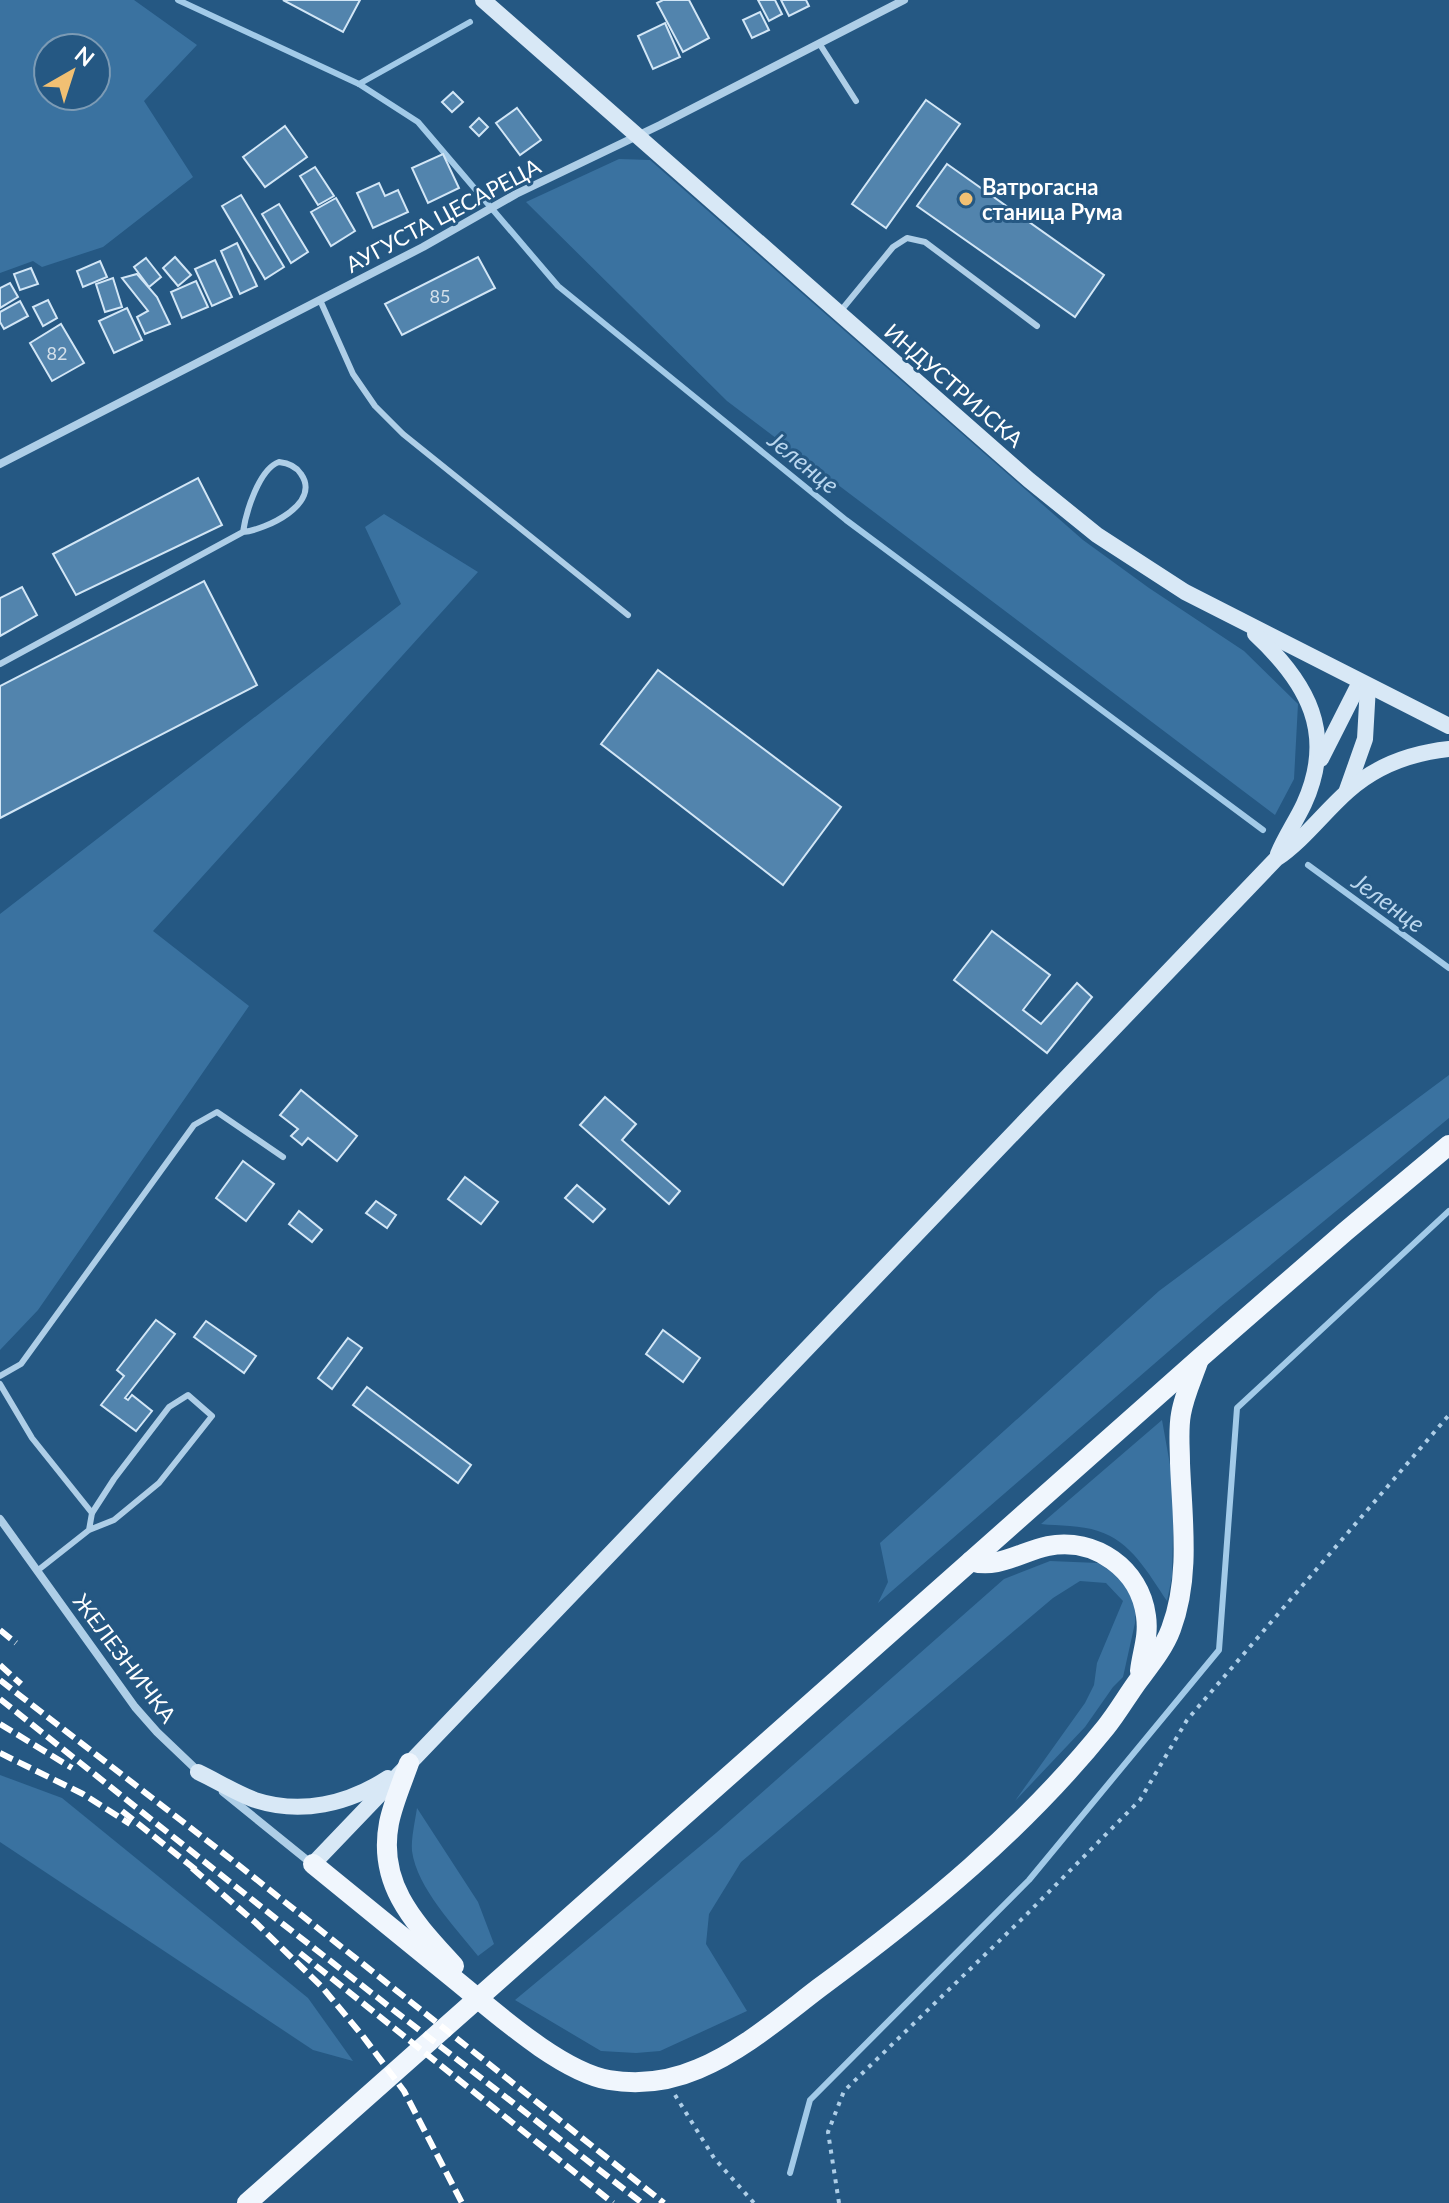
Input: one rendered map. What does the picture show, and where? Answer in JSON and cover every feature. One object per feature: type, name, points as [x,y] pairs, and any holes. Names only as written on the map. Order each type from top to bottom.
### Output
[{"type":"main road","name":"ИНДУСТРИЈСКА","points":[[483,0],[1074,518],[1155,573],[1241,621],[1449,726]]},
{"type":"main road","points":[[1241,621],[1278,656],[1302,690],[1319,743],[1318,765]]},
{"type":"main road","points":[[1276,859],[1304,804],[1318,765],[1364,684]]},
{"type":"main road","points":[[1347,792],[1365,739],[1364,684]]},
{"type":"main road","points":[[1200,1358],[1181,1413],[1179,1433],[1184,1557],[1178,1602],[1171,1628],[1153,1663],[1112,1719],[1066,1773],[994,1847],[877,1945],[743,2044],[699,2069],[668,2079],[633,2083],[594,2077],[555,2057],[494,2011],[313,1864],[1276,859],[1290,850],[1368,775],[1392,762],[1425,752],[1449,749]]},
{"type":"main road","points":[[247,2203],[1200,1358],[1449,1145]]},
{"type":"main road","points":[[971,1561],[990,1565],[1047,1546],[1061,1545],[1091,1549],[1116,1562],[1130,1575],[1140,1592],[1147,1618],[1146,1649],[1140,1679]]},
{"type":"main road","points":[[198,1772],[255,1799],[300,1807],[353,1797],[409,1763]]},
{"type":"main road","points":[[409,1763],[388,1831],[387,1856],[394,1886],[409,1913],[494,2011]]},
{"type":"street","name":"АУГУСТА ЦЕСАРЕЦА","points":[[0,464],[423,247],[503,202],[904,0]]},
{"type":"street","name":"ЖЕЛЕЗНИЧКА","points":[[0,1519],[135,1707],[157,1732],[198,1772],[313,1864]]},
{"type":"lane","points":[[819,43],[856,101]]},
{"type":"lane","points":[[839,313],[893,247],[907,238],[925,242],[1037,326]]},
{"type":"lane","points":[[320,300],[349,368],[375,406],[403,434],[628,615]]},
{"type":"lane","points":[[0,664],[243,532],[258,530],[281,519],[296,506],[305,490],[304,477],[294,466],[279,462],[268,468],[245,518],[243,532]]},
{"type":"lane","points":[[0,1376],[21,1364],[194,1125],[217,1112],[283,1157]]},
{"type":"lane","points":[[0,1384],[32,1438],[92,1513]]},
{"type":"lane","points":[[37,1571],[89,1530],[114,1520],[159,1483],[212,1416],[188,1395],[169,1407],[114,1479],[92,1513],[89,1530]]},
{"type":"path","points":[[839,2203],[828,2132],[844,2091],[1140,1800],[1187,1720],[1449,1415]]},
{"type":"path","points":[[668,2079],[680,2107],[714,2158],[754,2203]]},
{"type":"shaded area","points":[[0,0],[134,0],[197,45],[144,101],[193,177],[103,247],[42,267],[33,261],[0,273]]},
{"type":"shaded area","points":[[619,159],[650,160],[1083,540],[1244,651],[1298,704],[1294,779],[1275,815],[727,401],[526,202]]},
{"type":"shaded area","points":[[384,514],[478,572],[153,931],[249,1006],[38,1310],[0,1350],[0,914],[401,604],[365,527]]},
{"type":"shaded area","points":[[1449,1075],[1449,1118],[1221,1306],[878,1603],[888,1582],[880,1543],[1159,1291]]},
{"type":"shaded area","points":[[1162,1420],[1174,1487],[1172,1577],[1167,1601],[1146,1569],[1120,1542],[1098,1531],[1041,1524]]},
{"type":"shaded area","points":[[1050,1561],[1098,1563],[1127,1582],[1136,1601],[1135,1623],[1123,1677],[1085,1727],[1015,1801],[1085,1703],[1094,1685],[1097,1663],[1123,1601],[1106,1583],[1080,1581],[1053,1598],[741,1862],[709,1914],[706,1944],[747,2011],[660,2051],[636,2053],[601,2051],[515,2000],[716,1833],[1004,1579]]},
{"type":"shaded area","points":[[0,1775],[62,1798],[308,1998],[353,2061],[313,2050],[0,1842]]},
{"type":"shaded area","points":[[417,1808],[478,1902],[494,1944],[478,1956],[429,1893],[415,1865],[412,1846]]},
{"type":"building","points":[[283,0],[360,0],[343,32]]},
{"type":"building","points":[[663,0],[689,0],[709,38],[683,52],[657,3]]},
{"type":"building","points":[[758,0],[775,0],[782,14],[769,21]]},
{"type":"building","points":[[781,0],[806,0],[809,6],[789,16]]},
{"type":"building","points":[[760,12],[769,30],[752,38],[743,20]]},
{"type":"building","points":[[665,23],[680,57],[653,69],[638,36]]},
{"type":"building","points":[[453,92],[463,102],[452,112],[442,102]]},
{"type":"building","points":[[926,100],[960,124],[886,228],[852,204]]},
{"type":"building","points":[[517,108],[541,140],[520,155],[496,123]]},
{"type":"building","points":[[479,118],[488,127],[479,136],[470,127]]},
{"type":"building","points":[[285,126],[307,157],[265,187],[243,157]]},
{"type":"building","points":[[443,154],[459,188],[428,203],[412,168]]},
{"type":"building","points":[[947,164],[1104,275],[1075,317],[917,206]]},
{"type":"building","points":[[315,167],[334,196],[318,205],[300,176]]},
{"type":"building","points":[[379,183],[385,196],[398,190],[408,212],[373,228],[357,193]]},
{"type":"building","points":[[241,195],[284,267],[265,279],[222,206]]},
{"type":"building","points":[[336,198],[355,231],[331,246],[311,212]]},
{"type":"building","points":[[279,204],[308,252],[291,263],[262,214]]},
{"type":"building","points":[[237,243],[257,286],[240,294],[221,251]]},
{"type":"building","points":[[175,257],[191,275],[178,286],[163,268]]},
{"type":"building","points":[[478,257],[495,288],[402,335],[385,304]]},
{"type":"building","points":[[146,258],[161,277],[149,287],[134,267]]},
{"type":"building","points":[[215,260],[232,297],[212,306],[195,269]]},
{"type":"building","points":[[100,261],[107,277],[83,287],[77,271]]},
{"type":"building","points":[[31,268],[38,284],[20,290],[14,274]]},
{"type":"building","points":[[137,274],[157,297],[170,324],[145,334],[137,317],[148,311],[122,278]]},
{"type":"building","points":[[113,278],[122,307],[105,312],[96,284]]},
{"type":"building","points":[[196,281],[208,307],[182,318],[171,292]]},
{"type":"building","points":[[10,283],[18,297],[0,308],[0,288]]},
{"type":"building","points":[[48,300],[57,318],[43,326],[33,307]]},
{"type":"building","points":[[20,301],[28,316],[4,329],[0,312]]},
{"type":"building","points":[[127,308],[142,340],[114,353],[99,321]]},
{"type":"building","points":[[61,324],[84,363],[52,381],[30,343]]},
{"type":"building","points":[[198,478],[222,525],[76,595],[53,554]]},
{"type":"building","points":[[204,581],[257,685],[0,818],[0,686]]},
{"type":"building","points":[[22,587],[37,615],[0,636],[0,598]]},
{"type":"building","points":[[658,670],[841,807],[783,885],[601,744]]},
{"type":"building","points":[[992,931],[1050,975],[1023,1010],[1041,1024],[1077,983],[1092,997],[1047,1053],[954,980]]},
{"type":"building","points":[[301,1090],[357,1136],[337,1161],[308,1138],[302,1145],[291,1136],[298,1129],[280,1115]]},
{"type":"building","points":[[605,1097],[636,1124],[622,1140],[680,1191],[669,1204],[580,1125]]},
{"type":"building","points":[[243,1161],[274,1184],[246,1221],[216,1198]]},
{"type":"building","points":[[465,1177],[498,1202],[481,1224],[448,1199]]},
{"type":"building","points":[[577,1185],[605,1209],[593,1222],[565,1198]]},
{"type":"building","points":[[376,1201],[396,1215],[387,1228],[366,1213]]},
{"type":"building","points":[[299,1211],[322,1230],[312,1242],[289,1224]]},
{"type":"building","points":[[156,1320],[175,1334],[125,1398],[128,1400],[132,1395],[152,1411],[136,1431],[101,1405],[124,1376],[117,1370]]},
{"type":"building","points":[[206,1321],[256,1356],[244,1373],[194,1337]]},
{"type":"building","points":[[663,1330],[700,1358],[683,1382],[646,1354]]},
{"type":"building","points":[[348,1338],[362,1348],[332,1389],[318,1378]]},
{"type":"building","points":[[367,1387],[471,1465],[458,1483],[353,1405]]},
{"type":"waterway","points":[[178,0],[359,84],[470,22]]},
{"type":"waterway","name":"Јеленце","points":[[359,84],[418,122],[558,286],[846,520],[1263,830]]},
{"type":"waterway","name":"Јеленце","points":[[1308,865],[1449,968]]},
{"type":"waterway","points":[[790,2173],[810,2100],[1029,1880],[1219,1650],[1237,1408],[1449,1211]]},
{"type":"railway","points":[[0,1630],[16,1643]]},
{"type":"railway","points":[[0,1665],[21,1684]]},
{"type":"railway","points":[[0,1680],[664,2203]]},
{"type":"railway","points":[[0,1699],[642,2203]]},
{"type":"railway","points":[[0,1724],[72,1768]]},
{"type":"railway","points":[[0,1753],[83,1794],[130,1824]]},
{"type":"railway","points":[[122,1811],[200,1873]]},
{"type":"railway","points":[[192,1868],[256,1923],[322,1987],[362,2035],[404,2091],[462,2203]]},
{"type":"railway","points":[[300,1953],[613,2203]]},
{"type":"place","name":"Ватрогасна станица Рума","points":[[966,199]]}]
